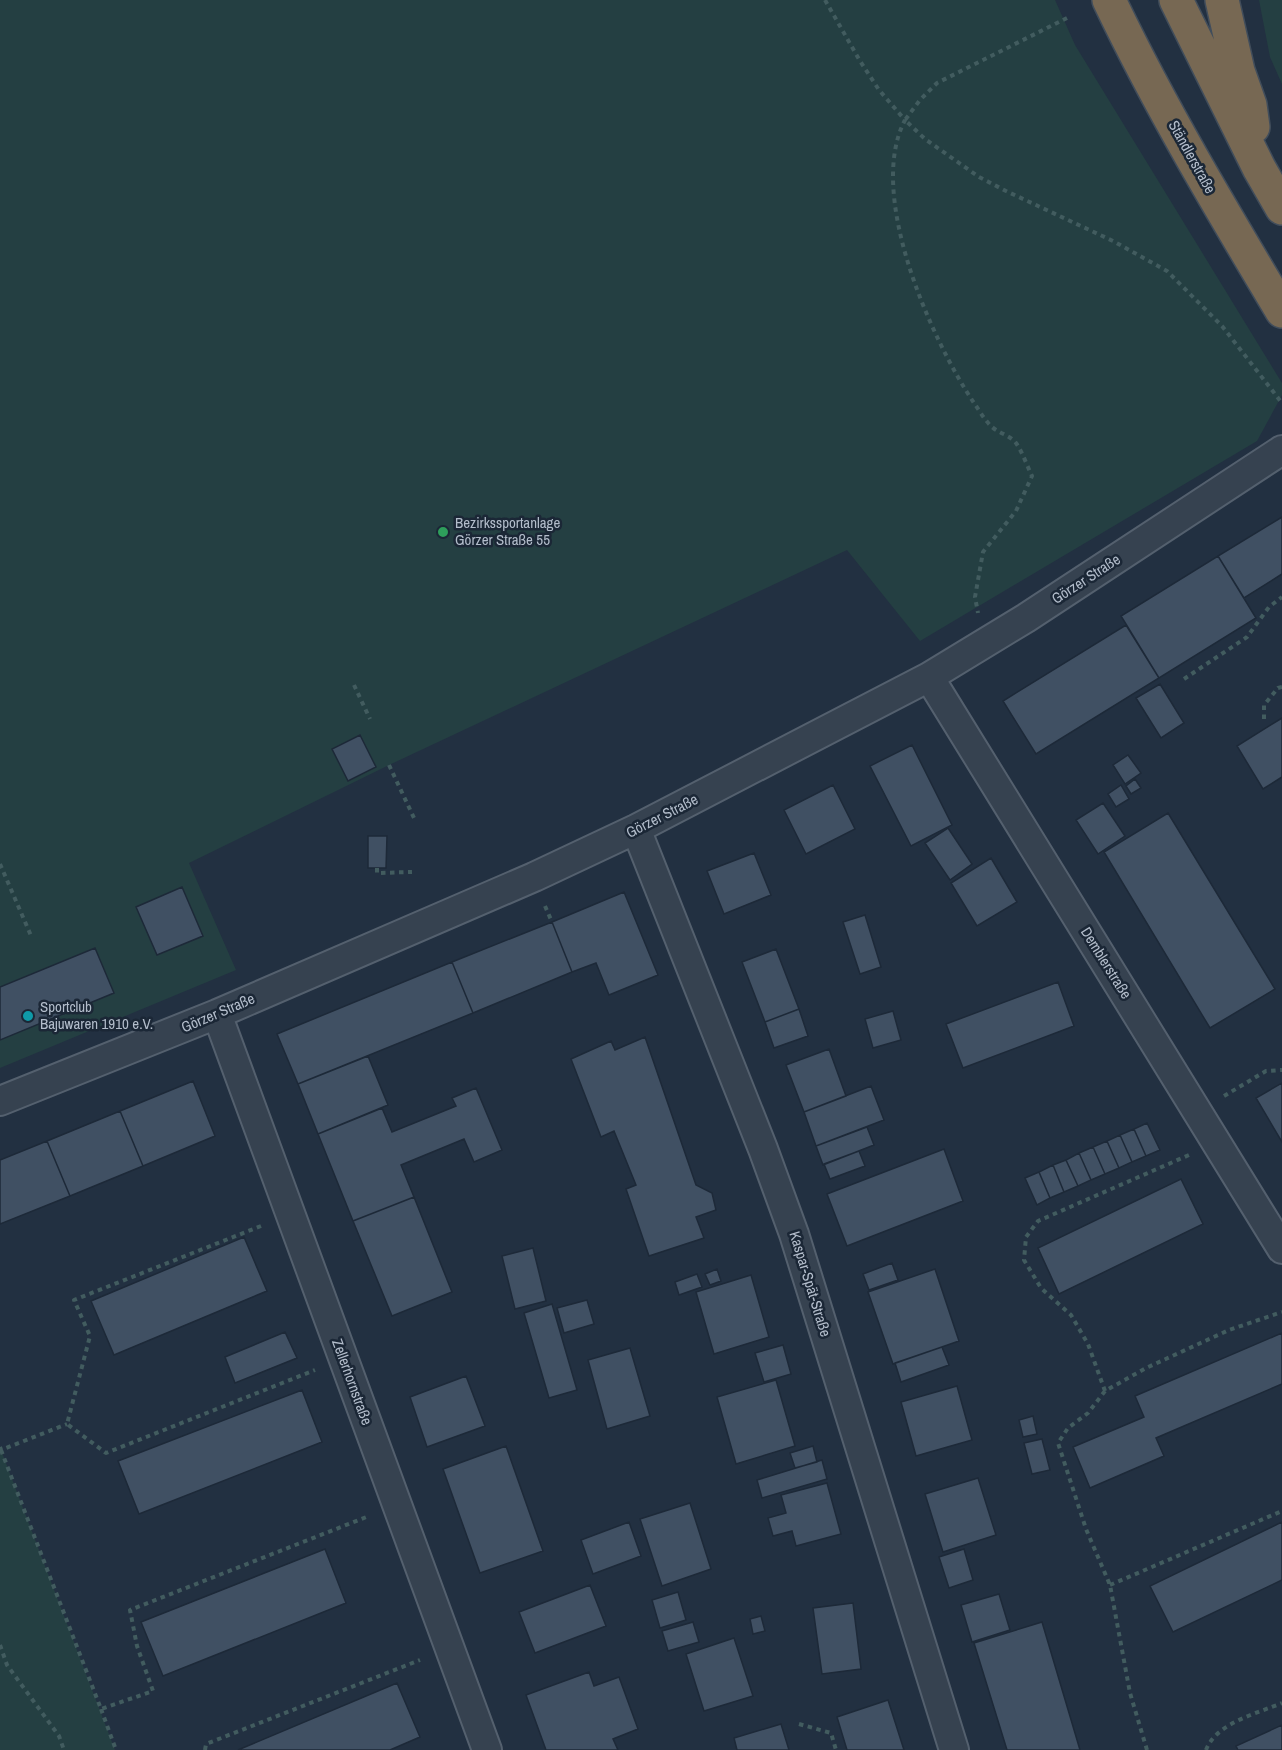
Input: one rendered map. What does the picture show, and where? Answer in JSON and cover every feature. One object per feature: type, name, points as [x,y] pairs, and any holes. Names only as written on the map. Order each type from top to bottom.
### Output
[{"type":"highway","name":"Ständlerstraße","points":[[1109,0],[1130,44],[1203,178],[1282,311]]},
{"type":"highway","points":[[1176,0],[1259,168],[1282,208]]},
{"type":"highway","points":[[1222,0],[1238,71],[1250,105],[1259,168]]},
{"type":"street","name":"Görzer Straße","points":[[0,1101],[217,1014],[534,877],[636,830],[929,676],[984,644],[1282,450]]},
{"type":"street","name":"Demblerstraße","points":[[929,676],[1282,1249]]},
{"type":"street","name":"Kaspar-Spät-Straße","points":[[636,830],[764,1149],[794,1234],[954,1750]]},
{"type":"street","name":"Zellerhornstraße","points":[[217,1014],[487,1750]]},
{"type":"path","points":[[825,0],[879,90],[925,139],[979,177],[1113,241],[1167,271],[1222,326],[1282,403]]},
{"type":"path","points":[[984,644],[975,597],[983,552],[1016,511],[1032,476],[1015,442],[990,426],[949,363],[921,301],[904,249],[894,194],[896,144],[898,134],[906,120],[920,100],[937,83],[1067,18]]},
{"type":"path","points":[[1184,679],[1247,637],[1269,607],[1282,597]]},
{"type":"path","points":[[354,685],[370,719]]},
{"type":"path","points":[[1264,719],[1264,705],[1278,688],[1282,687]]},
{"type":"path","points":[[390,765],[414,818]]},
{"type":"path","points":[[0,864],[32,938]]},
{"type":"path","points":[[377,868],[377,873],[412,872]]},
{"type":"path","points":[[1198,1112],[1266,1071],[1282,1070]]},
{"type":"path","points":[[1105,1391],[1088,1344],[1071,1315],[1041,1288],[1024,1260],[1026,1237],[1038,1221],[1217,1143]]},
{"type":"path","points":[[67,1424],[90,1336],[74,1300],[290,1214]]},
{"type":"path","points":[[1146,1750],[1130,1693],[1110,1585],[1086,1529],[1058,1443],[1068,1428],[1088,1413],[1105,1391],[1146,1368],[1229,1330],[1282,1312]]},
{"type":"path","points":[[67,1424],[106,1453],[344,1359]]},
{"type":"path","points":[[67,1424],[1,1448],[116,1750]]},
{"type":"path","points":[[101,1709],[153,1691],[137,1646],[130,1610],[397,1505]]},
{"type":"path","points":[[1110,1585],[1282,1511]]},
{"type":"path","points":[[0,1645],[7,1665],[59,1736],[64,1750]]},
{"type":"path","points":[[205,1750],[206,1744],[450,1648]]},
{"type":"path","points":[[1206,1750],[1209,1742],[1228,1726],[1282,1703]]},
{"type":"path","points":[[799,1724],[831,1733],[836,1750]]},
{"type":"green space","name":"Bezirkssportanlage Görzer Straße 55","points":[[0,0],[1055,0],[1075,45],[1282,383],[1282,395],[1257,441],[920,641],[847,550],[389,765],[189,863],[236,970],[0,1068]]},
{"type":"green space","points":[[1259,0],[1282,0],[1282,84],[1270,57]]},
{"type":"green space","points":[[0,1447],[1,1450],[115,1750],[0,1750]]},
{"type":"building","points":[[1282,517],[1282,574],[1244,598],[1218,556]]},
{"type":"building","points":[[1218,556],[1256,618],[1159,678],[1121,616]]},
{"type":"building","points":[[1126,625],[1159,678],[1036,754],[1003,701]]},
{"type":"building","points":[[1160,684],[1184,723],[1161,738],[1136,698]]},
{"type":"building","points":[[1282,718],[1282,777],[1263,789],[1237,746]]},
{"type":"building","points":[[360,735],[376,767],[348,781],[332,749]]},
{"type":"building","points":[[912,745],[952,825],[911,846],[870,766]]},
{"type":"building","points":[[1128,755],[1141,773],[1125,784],[1113,765]]},
{"type":"building","points":[[1135,779],[1141,788],[1131,794],[1126,786]]},
{"type":"building","points":[[833,785],[855,829],[806,854],[784,810]]},
{"type":"building","points":[[1121,785],[1129,799],[1116,807],[1108,794]]},
{"type":"building","points":[[1103,803],[1125,836],[1098,854],[1076,820]]},
{"type":"building","points":[[1168,813],[1275,989],[1210,1028],[1104,852]]},
{"type":"building","points":[[948,828],[972,864],[950,880],[925,843]]},
{"type":"building","points":[[368,836],[387,836],[386,868],[368,868]]},
{"type":"building","points":[[754,853],[771,895],[724,914],[707,871]]},
{"type":"building","points":[[991,858],[1017,902],[977,926],[951,883]]},
{"type":"building","points":[[182,887],[203,936],[157,955],[136,907]]},
{"type":"building","points":[[624,892],[658,975],[609,995],[596,963],[572,972],[552,922]]},
{"type":"building","points":[[865,915],[881,967],[860,974],[843,922]]},
{"type":"building","points":[[552,922],[572,972],[473,1013],[452,962]]},
{"type":"building","name":"Sportclub Bajuwaren 1910 e.V.","points":[[95,948],[114,993],[0,1040],[0,987]]},
{"type":"building","points":[[776,949],[799,1009],[765,1022],[742,962]]},
{"type":"building","points":[[452,962],[473,1013],[298,1084],[277,1034]]},
{"type":"building","points":[[1058,982],[1074,1026],[963,1068],[946,1024]]},
{"type":"building","points":[[799,1009],[808,1036],[774,1048],[765,1022]]},
{"type":"building","points":[[893,1011],[901,1040],[873,1048],[865,1019]]},
{"type":"building","points":[[645,1037],[696,1185],[712,1193],[716,1210],[696,1217],[704,1238],[649,1256],[626,1189],[636,1185],[614,1131],[601,1137],[571,1059],[611,1041],[615,1050]]},
{"type":"building","points":[[829,1049],[846,1096],[804,1112],[786,1065]]},
{"type":"building","points":[[368,1056],[388,1105],[318,1134],[298,1084]]},
{"type":"building","points":[[193,1081],[215,1136],[143,1166],[120,1111]]},
{"type":"building","points":[[1282,1083],[1282,1142],[1256,1098]]},
{"type":"building","points":[[871,1086],[884,1120],[816,1146],[804,1112]]},
{"type":"building","points":[[476,1088],[502,1150],[474,1162],[464,1139],[401,1165],[414,1197],[353,1221],[318,1134],[382,1108],[392,1132],[456,1106],[452,1098]]},
{"type":"building","points":[[120,1111],[143,1166],[70,1196],[47,1141]]},
{"type":"building","points":[[1147,1123],[1160,1150],[1146,1156],[1134,1129]]},
{"type":"building","points":[[867,1127],[874,1145],[823,1165],[816,1146]]},
{"type":"building","points":[[1134,1129],[1146,1156],[1132,1162],[1120,1135]]},
{"type":"building","points":[[1120,1135],[1132,1162],[1119,1168],[1107,1141]]},
{"type":"building","points":[[47,1141],[70,1196],[0,1224],[0,1160]]},
{"type":"building","points":[[1107,1141],[1119,1168],[1105,1174],[1093,1147]]},
{"type":"building","points":[[1093,1147],[1105,1174],[1091,1180],[1079,1153]]},
{"type":"building","points":[[944,1149],[963,1201],[847,1246],[827,1194]]},
{"type":"building","points":[[859,1151],[865,1166],[830,1179],[824,1164]]},
{"type":"building","points":[[1079,1153],[1091,1180],[1078,1186],[1066,1160]]},
{"type":"building","points":[[1066,1160],[1078,1186],[1064,1192],[1053,1165]]},
{"type":"building","points":[[1053,1165],[1064,1192],[1050,1198],[1039,1172]]},
{"type":"building","points":[[1039,1172],[1050,1198],[1037,1205],[1025,1178]]},
{"type":"building","points":[[1181,1179],[1203,1224],[1059,1294],[1038,1248]]},
{"type":"building","points":[[414,1197],[452,1292],[392,1316],[353,1221]]},
{"type":"building","points":[[244,1237],[267,1291],[114,1355],[91,1301]]},
{"type":"building","points":[[533,1248],[546,1301],[515,1309],[502,1256]]},
{"type":"building","points":[[892,1263],[898,1280],[869,1290],[863,1274]]},
{"type":"building","points":[[717,1269],[721,1281],[710,1285],[705,1274]]},
{"type":"building","points":[[935,1269],[959,1341],[893,1364],[868,1292]]},
{"type":"building","points":[[697,1274],[702,1287],[679,1295],[675,1282]]},
{"type":"building","points":[[751,1275],[769,1337],[714,1354],[696,1292]]},
{"type":"building","points":[[587,1300],[594,1324],[564,1333],[557,1308]]},
{"type":"building","points":[[552,1304],[577,1390],[549,1398],[524,1313]]},
{"type":"building","points":[[285,1332],[297,1358],[235,1383],[225,1357]]},
{"type":"building","points":[[1282,1333],[1282,1384],[1156,1438],[1164,1456],[1090,1488],[1073,1447],[1144,1417],[1135,1396]]},
{"type":"building","points":[[783,1345],[791,1374],[764,1382],[755,1353]]},
{"type":"building","points":[[942,1347],[949,1365],[901,1382],[895,1363]]},
{"type":"building","points":[[630,1348],[650,1416],[607,1429],[588,1360]]},
{"type":"building","points":[[466,1376],[485,1426],[427,1447],[410,1397]]},
{"type":"building","points":[[776,1380],[795,1446],[736,1464],[717,1397]]},
{"type":"building","points":[[957,1386],[972,1440],[916,1456],[901,1402]]},
{"type":"building","points":[[302,1390],[322,1442],[139,1514],[118,1461]]},
{"type":"building","points":[[1033,1416],[1037,1434],[1023,1437],[1019,1420]]},
{"type":"building","points":[[1042,1439],[1050,1470],[1032,1474],[1024,1443]]},
{"type":"building","points":[[506,1446],[543,1551],[480,1573],[443,1469]]},
{"type":"building","points":[[813,1446],[817,1462],[795,1468],[790,1453]]},
{"type":"building","points":[[822,1460],[827,1479],[762,1498],[757,1480]]},
{"type":"building","points":[[978,1478],[996,1535],[943,1552],[925,1494]]},
{"type":"building","points":[[827,1483],[841,1534],[796,1546],[792,1531],[773,1536],[768,1518],[786,1513],[781,1495]]},
{"type":"building","points":[[690,1503],[711,1569],[662,1586],[640,1519]]},
{"type":"building","points":[[629,1522],[641,1556],[593,1574],[581,1540]]},
{"type":"building","points":[[1282,1522],[1282,1580],[1173,1632],[1150,1586]]},
{"type":"building","points":[[325,1549],[346,1603],[163,1676],[141,1622]]},
{"type":"building","points":[[964,1549],[973,1580],[949,1588],[939,1557]]},
{"type":"building","points":[[590,1585],[606,1626],[535,1653],[519,1612]]},
{"type":"building","points":[[678,1592],[686,1620],[660,1628],[652,1600]]},
{"type":"building","points":[[999,1594],[1010,1630],[972,1642],[961,1605]]},
{"type":"building","points":[[853,1603],[861,1669],[822,1674],[813,1608]]},
{"type":"building","points":[[761,1616],[765,1631],[753,1634],[750,1619]]},
{"type":"building","points":[[693,1622],[699,1642],[668,1651],[662,1631]]},
{"type":"building","points":[[1042,1622],[1080,1750],[1007,1750],[974,1643]]},
{"type":"building","points":[[734,1638],[753,1696],[704,1711],[686,1654]]},
{"type":"building","points":[[589,1672],[594,1686],[619,1677],[638,1729],[613,1739],[618,1750],[546,1750],[526,1695]]},
{"type":"building","points":[[397,1683],[420,1737],[390,1750],[238,1750]]},
{"type":"building","points":[[888,1700],[904,1750],[847,1750],[837,1717]]},
{"type":"building","points":[[781,1724],[789,1750],[737,1750],[734,1738]]},
{"type":"building","points":[[1282,1725],[1282,1750],[1238,1750],[1236,1746]]},
{"type":"place","name":"Bezirkssportanlage Görzer Straße 55","points":[[443,532]]},
{"type":"place","name":"Sportclub Bajuwaren 1910 e.V.","points":[[28,1016]]}]
